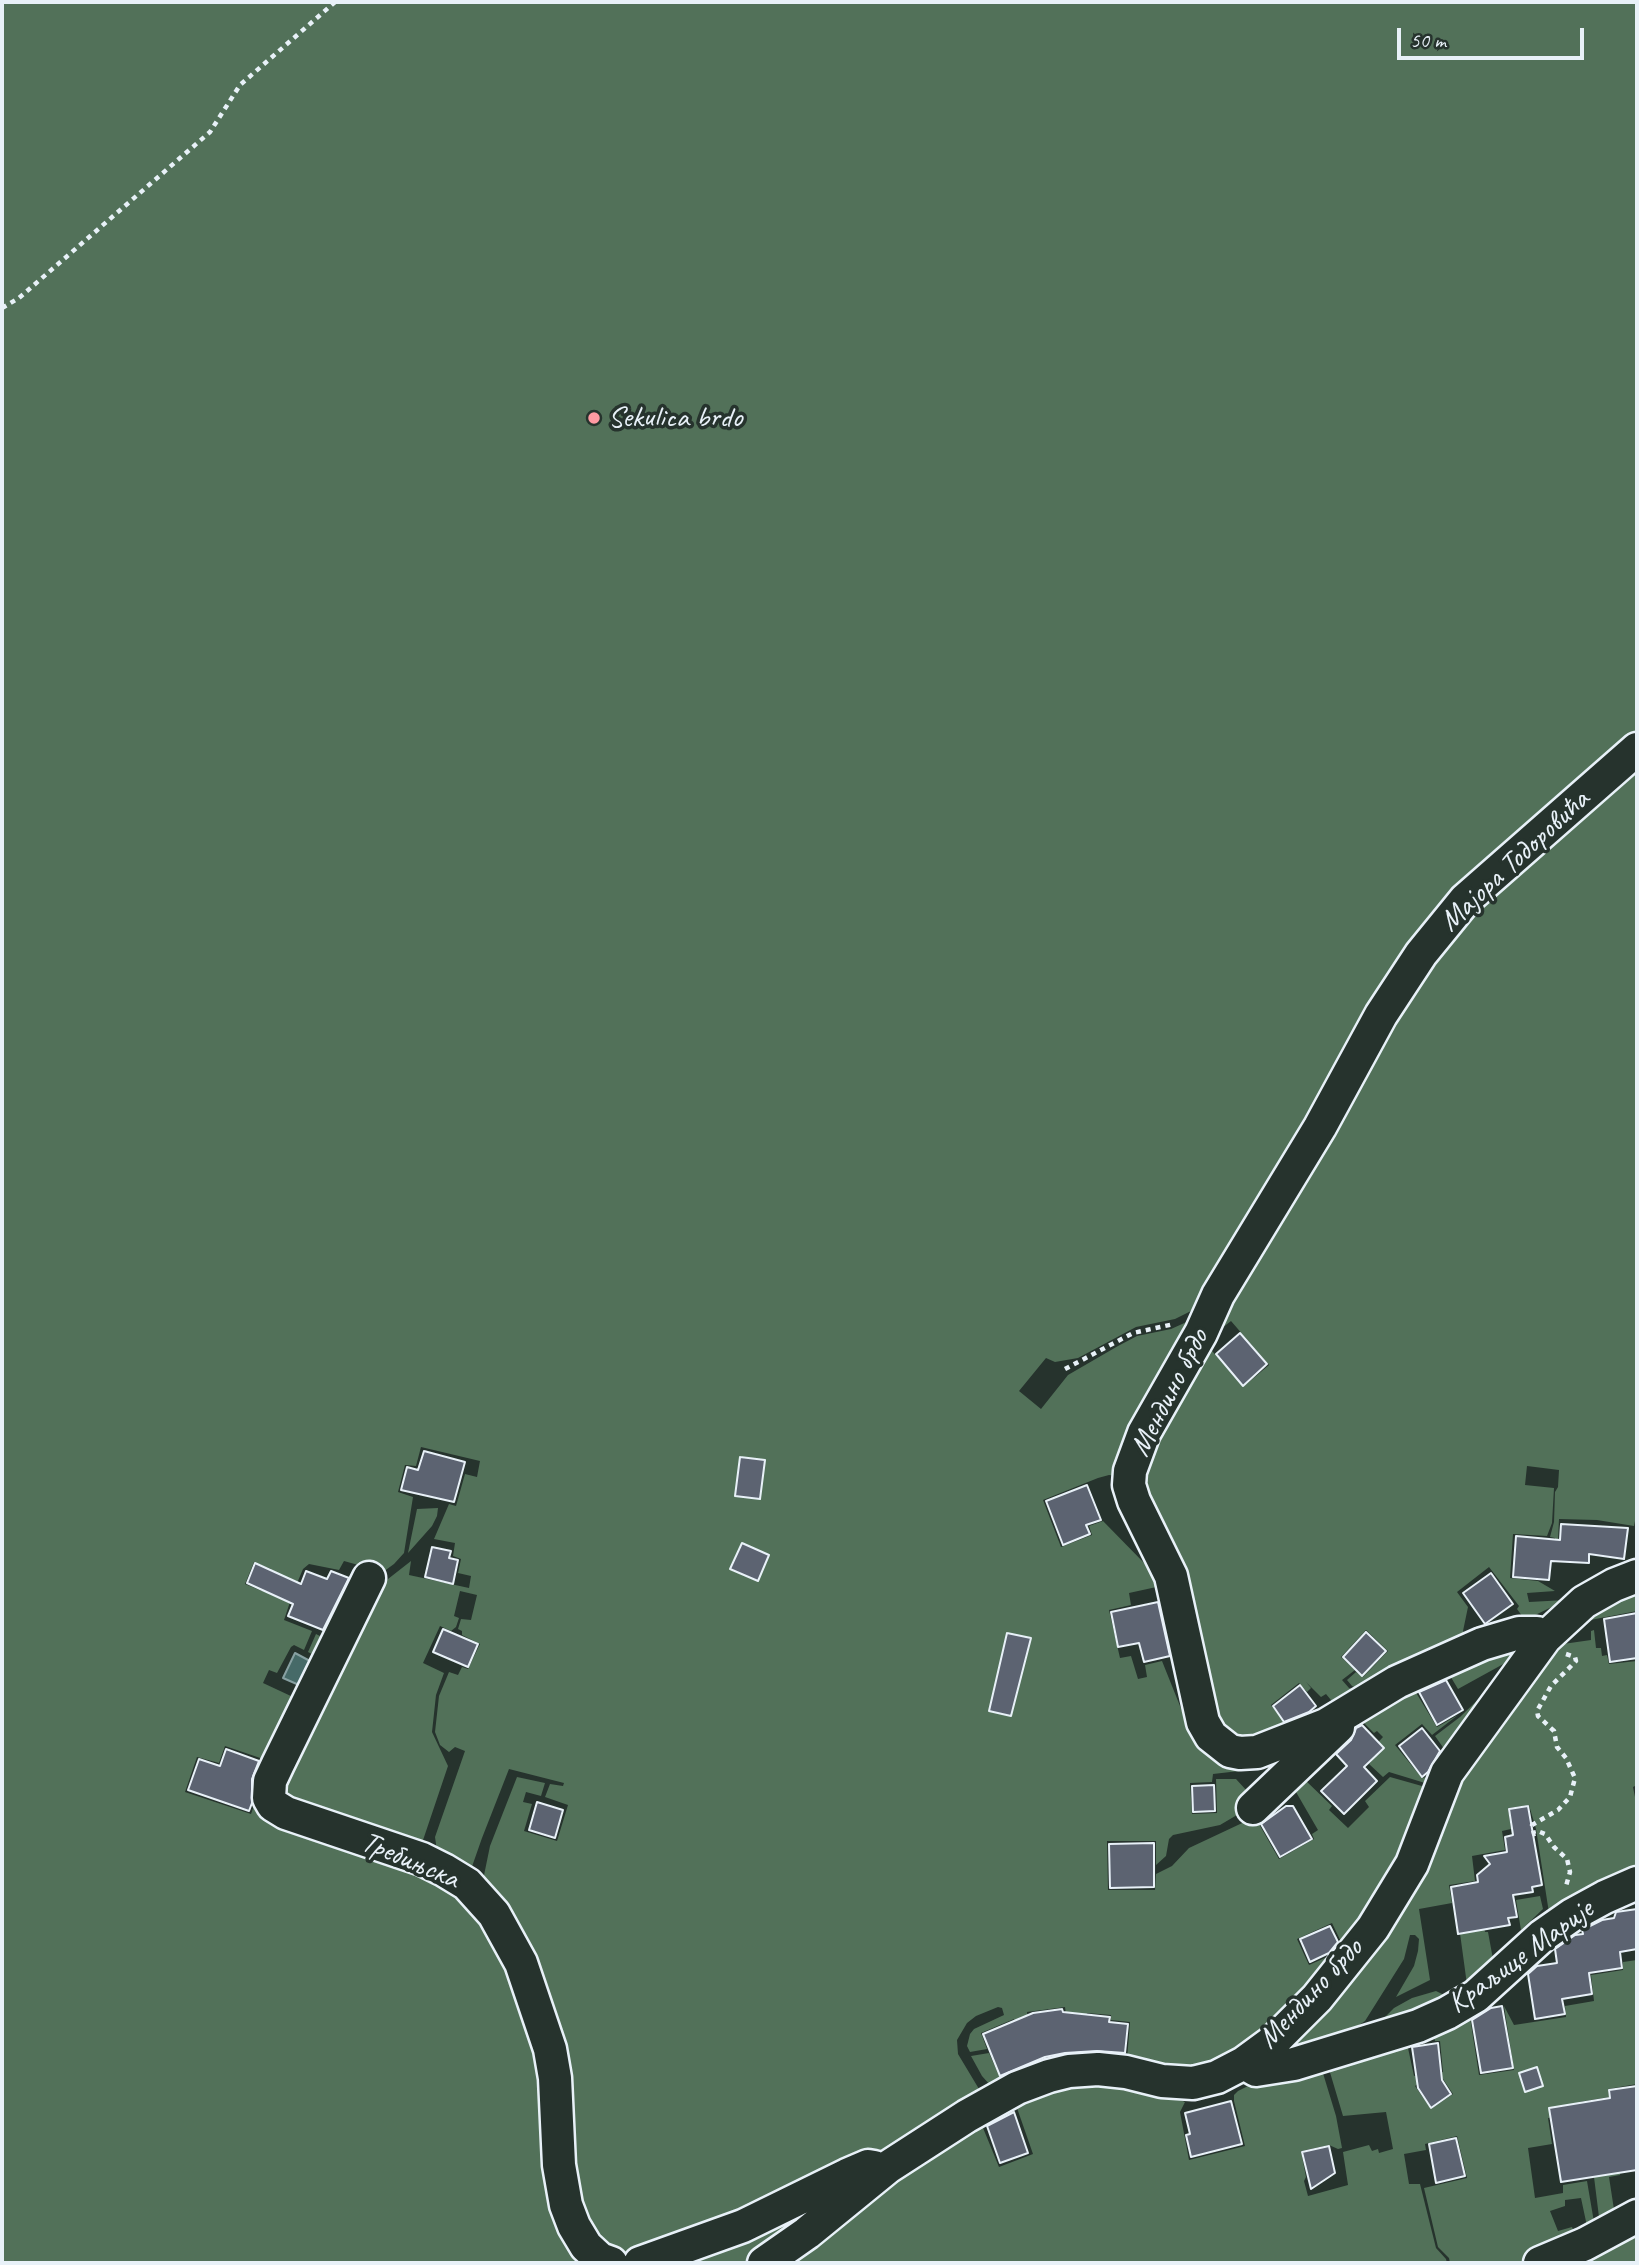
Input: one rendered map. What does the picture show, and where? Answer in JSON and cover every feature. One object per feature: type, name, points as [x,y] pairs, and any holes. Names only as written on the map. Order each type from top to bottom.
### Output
[{"type":"street","name":"Мајора Тодоровића","points":[[1320,1127],[1381,1015],[1443,925],[1491,876],[1637,749]]},
{"type":"street","name":"Мендино брдо","points":[[1320,1127],[1218,1295],[1144,1433],[1130,1471],[1129,1485],[1134,1501],[1171,1576],[1203,1722],[1219,1744],[1230,1751],[1257,1752],[1280,1745],[1345,1715],[1397,1682],[1482,1644],[1519,1633],[1537,1633],[1542,1642]]},
{"type":"street","name":"Мендино брдо","points":[[764,2263],[807,2233],[888,2167],[993,2101],[1049,2076],[1098,2069],[1126,2072],[1162,2081],[1193,2083],[1217,2077],[1244,2063],[1274,2041],[1317,1998],[1373,1927],[1412,1864],[1447,1773],[1542,1642],[1584,1602],[1637,1576]]},
{"type":"street","name":"Требињска","points":[[369,1578],[270,1781],[269,1798],[273,1805],[286,1813],[422,1859],[444,1870],[467,1884],[494,1914],[521,1963],[550,2049],[555,2078],[559,2165],[566,2205],[573,2225],[586,2246],[600,2259],[611,2263]]},
{"type":"street","name":"Мендино брдо","points":[[1252,1808],[1269,1795],[1340,1725],[1345,1715]]},
{"type":"street","name":"Краљице Марије","points":[[1244,2063],[1256,2070],[1294,2064],[1418,2026],[1447,2013],[1476,1996],[1542,1936],[1566,1919],[1637,1883]]},
{"type":"street","points":[[640,2263],[743,2227],[869,2166],[888,2167]]},
{"type":"street","points":[[1540,2263],[1585,2244],[1637,2216]]},
{"type":"path","points":[[2,308],[19,298],[210,132],[240,85],[335,2]]},
{"type":"path","points":[[1065,1369],[1133,1333],[1178,1322],[1197,1312],[1210,1313]]},
{"type":"path","points":[[1542,1642],[1551,1653],[1569,1654],[1577,1659],[1551,1686],[1537,1711],[1538,1716],[1554,1731],[1557,1747],[1566,1758],[1575,1778],[1570,1797],[1558,1811],[1532,1825],[1535,1834],[1545,1833],[1570,1865],[1563,1902],[1566,1919]]},
{"type":"green space","points":[[2,2],[1637,2],[1637,742],[1472,888],[1421,947],[1368,1027],[1276,1193],[1224,1275],[1197,1308],[1175,1319],[1136,1327],[1078,1358],[1055,1362],[1046,1358],[1019,1391],[1041,1409],[1068,1375],[1137,1336],[1171,1329],[1200,1316],[1201,1320],[1137,1434],[1122,1477],[1128,1500],[1156,1557],[1130,1510],[1120,1488],[1119,1476],[1098,1478],[1043,1500],[1061,1547],[1092,1535],[1089,1526],[1103,1521],[1166,1582],[1190,1683],[1193,1708],[1200,1726],[1193,1720],[1175,1672],[1173,1661],[1178,1659],[1161,1586],[1129,1593],[1131,1605],[1109,1610],[1120,1658],[1131,1656],[1138,1679],[1147,1677],[1145,1665],[1162,1661],[1186,1721],[1202,1745],[1221,1757],[1235,1759],[1255,1757],[1287,1748],[1279,1756],[1248,1770],[1213,1774],[1212,1782],[1190,1783],[1192,1814],[1217,1813],[1216,1779],[1236,1779],[1247,1791],[1250,1800],[1248,1806],[1220,1825],[1173,1835],[1169,1839],[1166,1856],[1156,1865],[1156,1841],[1107,1841],[1108,1890],[1155,1890],[1156,1874],[1172,1866],[1189,1848],[1255,1817],[1279,1859],[1314,1839],[1312,1834],[1318,1830],[1296,1792],[1300,1788],[1300,1779],[1304,1779],[1332,1806],[1329,1810],[1348,1828],[1369,1807],[1365,1801],[1390,1777],[1429,1788],[1402,1856],[1364,1920],[1343,1946],[1332,1923],[1297,1939],[1309,1965],[1327,1957],[1330,1962],[1285,2015],[1245,2051],[1210,2068],[1188,2072],[1162,2070],[1127,2060],[1130,2022],[1111,2020],[1111,2015],[1087,2013],[1083,2054],[1098,2058],[1072,2059],[1065,2007],[1027,2012],[1034,2060],[1052,2058],[1053,2062],[1034,2068],[1014,2019],[981,2033],[987,2049],[970,2052],[967,2046],[970,2034],[974,2029],[1004,2015],[1002,2008],[998,2007],[967,2023],[957,2040],[958,2054],[982,2094],[880,2159],[837,2171],[756,2214],[653,2253],[626,2259],[600,2248],[580,2221],[572,2197],[564,2145],[565,2096],[539,1998],[507,1924],[482,1885],[490,1846],[517,1777],[545,1783],[541,1796],[526,1792],[523,1802],[532,1804],[524,1831],[557,1841],[568,1805],[545,1797],[550,1784],[563,1786],[564,1783],[509,1769],[468,1878],[446,1867],[438,1858],[435,1837],[465,1751],[455,1747],[449,1752],[440,1745],[435,1732],[439,1696],[449,1672],[458,1675],[462,1667],[468,1669],[480,1644],[462,1635],[462,1631],[458,1629],[461,1619],[471,1620],[477,1595],[460,1591],[454,1616],[459,1618],[456,1627],[451,1631],[440,1626],[423,1663],[444,1673],[436,1695],[432,1732],[448,1766],[419,1852],[281,1805],[274,1791],[277,1778],[346,1632],[371,1596],[411,1561],[409,1575],[469,1588],[471,1576],[458,1573],[461,1559],[453,1556],[455,1543],[434,1539],[449,1504],[456,1506],[465,1474],[477,1477],[480,1461],[421,1447],[416,1466],[405,1465],[398,1492],[413,1497],[404,1553],[383,1572],[344,1561],[339,1570],[309,1564],[303,1569],[295,1588],[268,1579],[271,1569],[254,1562],[245,1584],[262,1591],[266,1583],[293,1593],[284,1620],[312,1631],[304,1650],[294,1645],[291,1647],[277,1673],[269,1670],[263,1683],[293,1697],[302,1693],[317,1661],[313,1658],[314,1655],[308,1652],[316,1634],[322,1637],[325,1632],[332,1635],[350,1590],[354,1591],[272,1762],[225,1746],[219,1763],[197,1757],[185,1792],[251,1814],[255,1803],[282,1819],[414,1864],[418,1871],[467,1894],[483,1909],[495,1925],[513,1960],[544,2049],[550,2087],[553,2165],[562,2220],[578,2250],[594,2263],[2,2263]]},
{"type":"green space","points":[[1637,755],[1637,1511],[1634,1526],[1597,1520],[1559,1519],[1557,1562],[1553,1561],[1555,1538],[1550,1537],[1554,1522],[1559,1470],[1527,1466],[1525,1485],[1554,1488],[1552,1523],[1547,1536],[1513,1534],[1510,1578],[1538,1581],[1555,1591],[1527,1593],[1529,1602],[1566,1600],[1525,1620],[1517,1609],[1519,1606],[1489,1567],[1457,1592],[1468,1607],[1463,1631],[1469,1639],[1517,1615],[1485,1637],[1365,1691],[1352,1686],[1347,1680],[1356,1672],[1363,1677],[1388,1651],[1366,1630],[1341,1657],[1355,1670],[1342,1680],[1349,1688],[1364,1693],[1340,1711],[1326,1694],[1321,1697],[1306,1682],[1311,1688],[1307,1692],[1299,1683],[1271,1705],[1293,1734],[1225,1742],[1137,1465],[1207,1345],[1243,1387],[1269,1365],[1231,1321],[1217,1332],[1213,1323],[1423,960]]},
{"type":"green space","points":[[438,1508],[432,1526],[408,1553],[417,1509]]},
{"type":"green space","points":[[1637,1587],[1637,1611],[1580,1622]]},
{"type":"green space","points":[[1594,1630],[1596,1648],[1601,1648],[1602,1656],[1607,1655],[1609,1664],[1637,1661],[1637,1785],[1633,1787],[1637,1807],[1637,1875],[1549,1913],[1536,1829],[1529,1805],[1508,1808],[1511,1829],[1502,1831],[1505,1850],[1472,1856],[1475,1881],[1449,1885],[1452,1903],[1419,1909],[1430,1980],[1396,1997],[1414,1966],[1418,1951],[1419,1939],[1410,1935],[1404,1959],[1365,2021],[1346,2034],[1293,2055],[1280,2046],[1457,1779],[1556,1645],[1591,1640],[1591,1631]]},
{"type":"green space","points":[[1515,1649],[1507,1662],[1458,1689],[1446,1669]]},
{"type":"green space","points":[[1496,1682],[1447,1753],[1435,1736],[1460,1717]]},
{"type":"green space","points":[[1415,1691],[1437,1727],[1458,1715],[1432,1735],[1422,1724],[1395,1745],[1422,1778],[1428,1777],[1425,1783],[1389,1772],[1383,1777],[1369,1764],[1376,1756],[1371,1750],[1383,1737],[1377,1731],[1374,1733],[1361,1720],[1369,1707]]},
{"type":"green space","points":[[1540,1896],[1543,1909],[1521,1930],[1516,1900]]},
{"type":"green space","points":[[1483,1922],[1485,1932],[1488,1932],[1495,1970],[1460,2000],[1385,2030],[1377,2029],[1394,2008],[1412,1998],[1436,1991],[1452,1999],[1468,1992],[1459,1926]]},
{"type":"green space","points":[[1637,1960],[1637,2084],[1608,2089],[1609,2097],[1579,2102],[1580,2113],[1548,2118],[1552,2144],[1528,2148],[1535,2198],[1563,2193],[1563,2185],[1587,2181],[1595,2228],[1588,2231],[1581,2198],[1565,2200],[1565,2206],[1550,2211],[1558,2231],[1572,2227],[1577,2240],[1527,2263],[1450,2263],[1449,2258],[1438,2247],[1424,2188],[1467,2178],[1457,2136],[1425,2144],[1426,2150],[1404,2154],[1409,2184],[1420,2184],[1436,2248],[1447,2263],[783,2263],[854,2207],[981,2123],[999,2167],[1033,2154],[1017,2108],[1018,2103],[1024,2098],[1090,2081],[1165,2093],[1185,2102],[1180,2112],[1189,2160],[1245,2146],[1234,2101],[1234,2095],[1238,2091],[1254,2083],[1322,2070],[1336,2116],[1342,2148],[1329,2145],[1301,2151],[1306,2177],[1304,2181],[1308,2196],[1348,2185],[1343,2152],[1369,2145],[1372,2151],[1378,2149],[1379,2153],[1393,2149],[1386,2112],[1343,2116],[1329,2069],[1404,2044],[1408,2048],[1414,2076],[1432,2073],[1415,2086],[1431,2109],[1453,2094],[1439,2073],[1443,2072],[1440,2041],[1435,2041],[1433,2033],[1469,2011],[1479,2075],[1514,2070],[1504,2006],[1514,2025],[1566,2017],[1565,2006],[1594,2001],[1591,1975],[1623,1970],[1623,1962]]},
{"type":"green space","points":[[989,2053],[1000,2078],[1028,2067],[1029,2070],[990,2085],[971,2056]]},
{"type":"green space","points":[[1619,2164],[1620,2175],[1609,2177],[1615,2216],[1600,2225],[1593,2169]]},
{"type":"green space","points":[[835,2191],[808,2217],[746,2263],[661,2263]]},
{"type":"green space","points":[[1637,2225],[1637,2263],[1552,2263]]},
{"type":"water","points":[[295,1653],[310,1661],[299,1685],[283,1678]]},
{"type":"building","points":[[1240,1333],[1267,1364],[1243,1386],[1216,1354]]},
{"type":"building","points":[[424,1451],[465,1462],[454,1502],[401,1490],[407,1467],[418,1470]]},
{"type":"building","points":[[740,1457],[765,1460],[760,1499],[735,1496]]},
{"type":"building","points":[[1087,1485],[1101,1520],[1086,1525],[1090,1534],[1063,1545],[1046,1501]]},
{"type":"building","points":[[1561,1524],[1628,1528],[1624,1559],[1589,1554],[1589,1563],[1551,1561],[1549,1580],[1513,1577],[1516,1536],[1560,1540]]},
{"type":"building","points":[[742,1543],[769,1555],[758,1581],[730,1569]]},
{"type":"building","points":[[432,1547],[451,1551],[449,1558],[458,1560],[453,1584],[425,1577]]},
{"type":"building","points":[[255,1563],[301,1584],[306,1571],[327,1579],[331,1571],[349,1578],[323,1630],[288,1616],[293,1604],[247,1583]]},
{"type":"building","points":[[1491,1573],[1513,1604],[1485,1624],[1463,1593]]},
{"type":"building","points":[[1158,1602],[1170,1656],[1144,1662],[1139,1643],[1118,1647],[1111,1612]]},
{"type":"building","points":[[1637,1613],[1637,1658],[1610,1662],[1604,1619]]},
{"type":"building","points":[[443,1629],[478,1644],[468,1667],[433,1652]]},
{"type":"building","points":[[1366,1632],[1386,1651],[1362,1676],[1343,1657]]},
{"type":"building","points":[[1007,1633],[1031,1638],[1011,1716],[989,1711]]},
{"type":"building","points":[[1446,1680],[1463,1710],[1437,1725],[1419,1692]]},
{"type":"building","points":[[1300,1685],[1316,1706],[1309,1712],[1284,1722],[1273,1706]]},
{"type":"building","points":[[1362,1725],[1384,1748],[1364,1767],[1377,1781],[1344,1814],[1321,1791],[1347,1766],[1336,1754],[1351,1740],[1356,1728]]},
{"type":"building","points":[[1422,1728],[1440,1751],[1422,1777],[1399,1746]]},
{"type":"building","points":[[226,1749],[259,1761],[252,1779],[252,1803],[249,1811],[188,1790],[199,1759],[220,1766]]},
{"type":"building","points":[[1214,1785],[1215,1811],[1193,1812],[1192,1786]]},
{"type":"building","points":[[537,1802],[563,1810],[555,1838],[529,1830]]},
{"type":"building","points":[[1286,1806],[1293,1806],[1312,1839],[1280,1857],[1261,1824]]},
{"type":"building","points":[[1528,1806],[1542,1885],[1532,1887],[1533,1892],[1513,1895],[1517,1917],[1508,1918],[1510,1925],[1458,1934],[1451,1887],[1478,1882],[1477,1875],[1490,1864],[1484,1856],[1507,1852],[1505,1837],[1513,1835],[1509,1809]]},
{"type":"building","points":[[1154,1843],[1154,1887],[1110,1888],[1109,1844]]},
{"type":"building","points":[[1637,1909],[1637,1949],[1620,1952],[1622,1968],[1589,1973],[1592,1994],[1562,1999],[1565,2014],[1535,2019],[1528,1974],[1537,1966],[1557,1963],[1555,1949],[1575,1935],[1583,1934],[1582,1930],[1602,1920],[1614,1918],[1616,1912]]},
{"type":"building","points":[[1330,1926],[1338,1942],[1329,1953],[1310,1962],[1300,1939]]},
{"type":"building","points":[[1502,2006],[1513,2068],[1481,2073],[1472,2020],[1491,2008]]},
{"type":"building","points":[[1062,2009],[1063,2012],[1110,2017],[1109,2022],[1128,2024],[1125,2053],[1065,2053],[1045,2057],[1000,2076],[983,2034],[1033,2013]]},
{"type":"building","points":[[1438,2043],[1442,2080],[1451,2094],[1431,2108],[1418,2088],[1412,2047]]},
{"type":"building","points":[[1537,2067],[1543,2086],[1525,2092],[1519,2073]]},
{"type":"building","points":[[1637,2086],[1637,2170],[1561,2182],[1549,2108],[1610,2098],[1609,2090]]},
{"type":"building","points":[[1231,2101],[1242,2144],[1191,2157],[1186,2135],[1190,2134],[1185,2113]]},
{"type":"building","points":[[1014,2112],[1028,2153],[1000,2163],[987,2126]]},
{"type":"building","points":[[1456,2138],[1465,2176],[1436,2183],[1429,2144]]},
{"type":"building","points":[[1329,2146],[1335,2173],[1311,2189],[1302,2152]]},
{"type":"place","name":"Sekulica brdo","points":[[594,418]]}]
